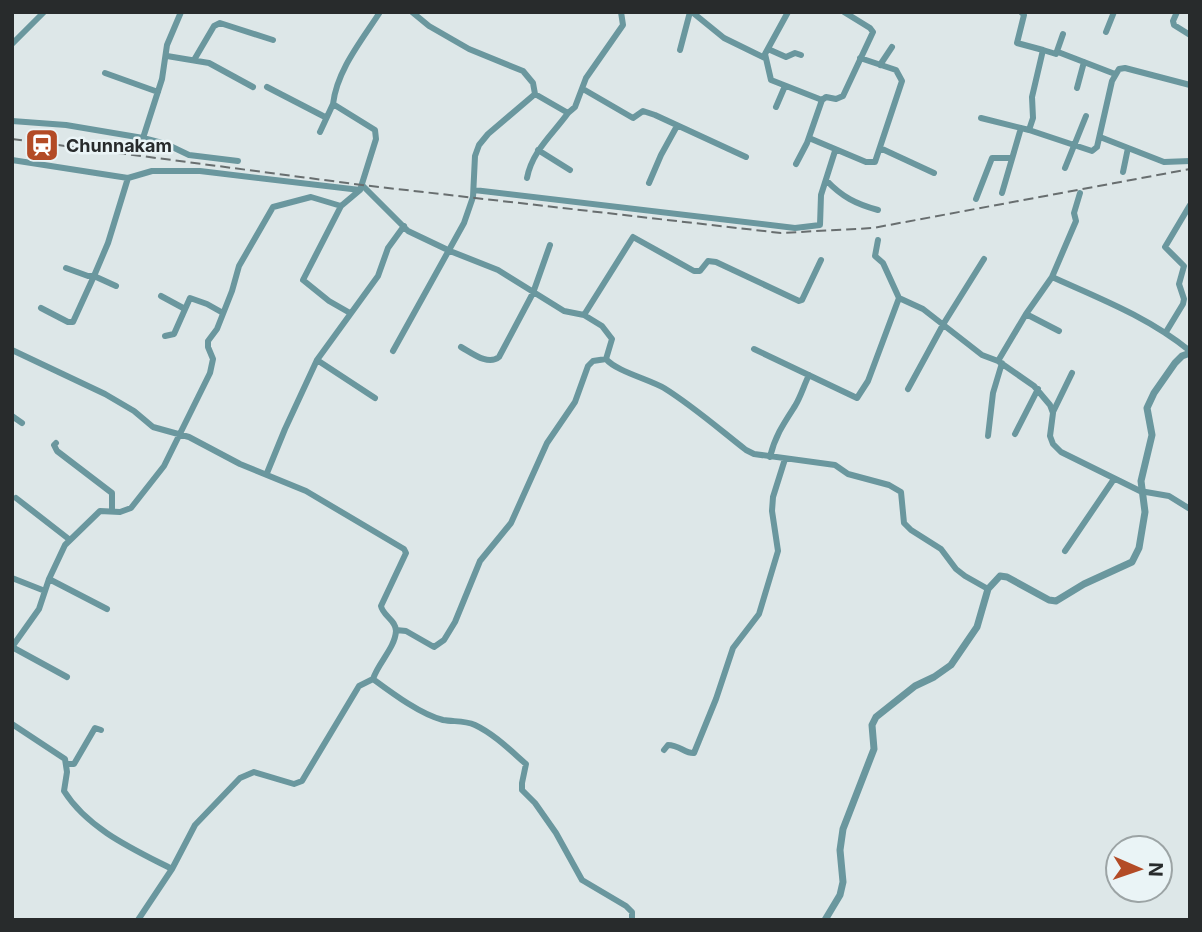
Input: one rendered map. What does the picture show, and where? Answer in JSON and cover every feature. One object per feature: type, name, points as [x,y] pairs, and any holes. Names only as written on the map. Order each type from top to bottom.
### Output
[{"type":"street","points":[[12,44],[44,12]]},
{"type":"street","points":[[144,138],[167,56],[167,45],[181,12]]},
{"type":"street","points":[[320,132],[349,60],[380,12]]},
{"type":"street","points":[[412,12],[429,26],[469,49],[523,71],[533,83],[535,94],[568,113]]},
{"type":"street","points":[[527,178],[530,164],[538,150],[575,107],[586,78],[623,25],[621,12]]},
{"type":"street","points":[[680,50],[691,12],[724,38],[765,58]]},
{"type":"street","points":[[788,12],[765,58],[771,80],[822,100]]},
{"type":"street","points":[[796,164],[809,138],[822,100],[826,97],[836,99],[843,96],[872,30],[844,12]]},
{"type":"street","points":[[1021,12],[1024,15],[1017,43],[1056,54],[1058,52],[1115,74]]},
{"type":"street","points":[[1106,32],[1114,12]]},
{"type":"street","points":[[1177,12],[1174,25],[1190,35]]},
{"type":"street","points":[[194,60],[214,26],[220,23],[273,40]]},
{"type":"street","points":[[1058,52],[1063,33]]},
{"type":"street","points":[[880,65],[892,47]]},
{"type":"street","points":[[768,50],[786,57],[795,53],[801,55]]},
{"type":"street","points":[[1002,193],[1011,158],[1033,118],[1032,97],[1043,50]]},
{"type":"street","points":[[167,56],[209,63],[253,87]]},
{"type":"street","points":[[809,138],[835,151],[875,162],[902,81],[896,70],[860,58]]},
{"type":"street","points":[[1077,88],[1084,62]]},
{"type":"street","points":[[981,118],[1092,151],[1101,137],[1115,74],[1119,69],[1125,68],[1190,85]]},
{"type":"street","points":[[105,73],[158,92]]},
{"type":"street","points":[[776,107],[785,86]]},
{"type":"street","points":[[267,87],[325,117]]},
{"type":"street","points":[[583,89],[633,118],[643,111],[746,157]]},
{"type":"street","points":[[393,351],[464,223],[474,190],[475,156],[479,145],[535,94]]},
{"type":"street","points":[[333,104],[375,130],[377,134],[361,187],[341,206],[303,280],[328,301],[350,313]]},
{"type":"street","points":[[1065,168],[1086,116]]},
{"type":"street","points":[[12,121],[66,125],[144,138],[166,144],[188,155],[238,161]]},
{"type":"street","points":[[649,183],[677,126]]},
{"type":"street","points":[[1101,137],[1170,163],[1190,161]]},
{"type":"street","points":[[880,148],[934,173]]},
{"type":"street","points":[[1123,172],[1128,148]]},
{"type":"street","points":[[538,150],[570,170]]},
{"type":"street","points":[[474,190],[795,228],[820,225],[821,195],[835,151]]},
{"type":"street","points":[[976,199],[992,158],[1011,158]]},
{"type":"street","points":[[12,160],[128,178],[152,171],[200,171],[361,187],[408,231],[499,270],[564,311],[584,315],[608,331],[612,340],[606,359]]},
{"type":"street","points":[[41,308],[73,322],[108,243],[128,178]]},
{"type":"street","points":[[826,180],[838,193],[852,202],[878,210]]},
{"type":"street","points":[[988,436],[1000,362],[1026,314],[1052,277],[1076,221],[1074,213],[1080,193]]},
{"type":"street","points":[[67,677],[12,647],[39,609],[49,579],[70,540],[100,511],[120,512],[131,508],[164,466],[209,373],[213,359],[208,341],[217,329],[239,266],[273,207],[311,197],[341,206]]},
{"type":"street","points":[[1166,331],[1183,304],[1180,284],[1184,266],[1165,247],[1190,205]]},
{"type":"street","points":[[267,473],[317,360],[378,276],[388,248],[404,226]]},
{"type":"street","points":[[584,315],[633,237],[694,271],[700,271],[708,261],[716,262],[799,301],[802,300],[821,260]]},
{"type":"street","points":[[878,240],[875,256],[883,263],[899,298],[923,309],[982,355],[1000,362],[1038,389],[1053,413]]},
{"type":"street","points":[[461,347],[489,361],[499,357],[533,293],[550,245]]},
{"type":"street","points":[[908,390],[944,323],[984,259]]},
{"type":"street","points":[[66,268],[116,286]]},
{"type":"street","points":[[825,920],[840,895],[843,882],[840,850],[843,829],[874,749],[872,725],[876,717],[915,686],[951,665],[977,627],[988,589],[1000,576],[1056,601],[1084,584],[1126,567],[1132,562],[1139,548],[1145,512],[1140,491],[1152,435],[1147,408],[1175,363],[1190,352],[1166,331],[1110,300],[1052,277]]},
{"type":"street","points":[[161,296],[185,309]]},
{"type":"street","points":[[165,336],[174,334],[190,298],[223,313]]},
{"type":"street","points":[[754,349],[856,398],[860,396],[868,381],[899,298]]},
{"type":"street","points":[[1026,314],[1059,331]]},
{"type":"street","points":[[12,350],[105,394],[163,432],[179,434],[240,464],[306,491],[404,549],[406,553],[381,606],[382,612],[396,630],[390,648],[376,669],[373,679]]},
{"type":"street","points":[[606,359],[610,364],[645,377],[665,389],[754,454],[835,465],[848,474],[889,485],[901,492],[904,523],[941,548],[956,569],[988,589]]},
{"type":"street","points":[[396,630],[406,631],[435,647],[444,640],[455,622],[480,561],[511,523],[547,443],[575,402],[588,366],[593,361],[606,359]]},
{"type":"street","points":[[317,360],[374,398]]},
{"type":"street","points":[[1072,373],[1053,413],[1050,436],[1061,452],[1140,491],[1169,496],[1188,504]]},
{"type":"street","points":[[770,457],[783,420],[795,405],[809,375]]},
{"type":"street","points":[[1016,434],[1038,389]]},
{"type":"street","points":[[12,416],[22,423]]},
{"type":"street","points":[[56,443],[54,446],[57,451],[112,493],[112,511]]},
{"type":"street","points":[[664,750],[668,745],[675,745],[694,753],[733,648],[759,614],[778,551],[772,511],[773,497],[785,458]]},
{"type":"street","points":[[1065,551],[1114,479]]},
{"type":"street","points":[[16,498],[70,540]]},
{"type":"street","points":[[12,578],[45,591]]},
{"type":"street","points":[[49,579],[107,609]]},
{"type":"street","points":[[138,920],[172,869],[195,825],[240,778],[254,772],[294,785],[302,781],[359,685],[373,679]]},
{"type":"street","points":[[373,679],[435,717],[447,721],[463,720],[476,725],[495,737],[526,764],[522,790],[535,803],[556,833],[582,880],[626,906],[632,912],[632,920]]},
{"type":"street","points":[[12,724],[65,759],[67,764],[64,791],[85,816],[116,840],[172,869]]},
{"type":"street","points":[[67,764],[74,764],[95,729],[101,730]]},
{"type":"railway","points":[[12,139],[362,185],[781,233],[873,228],[1190,169]]},
{"type":"place","name":"Chunnakam","points":[[42,145]]}]
